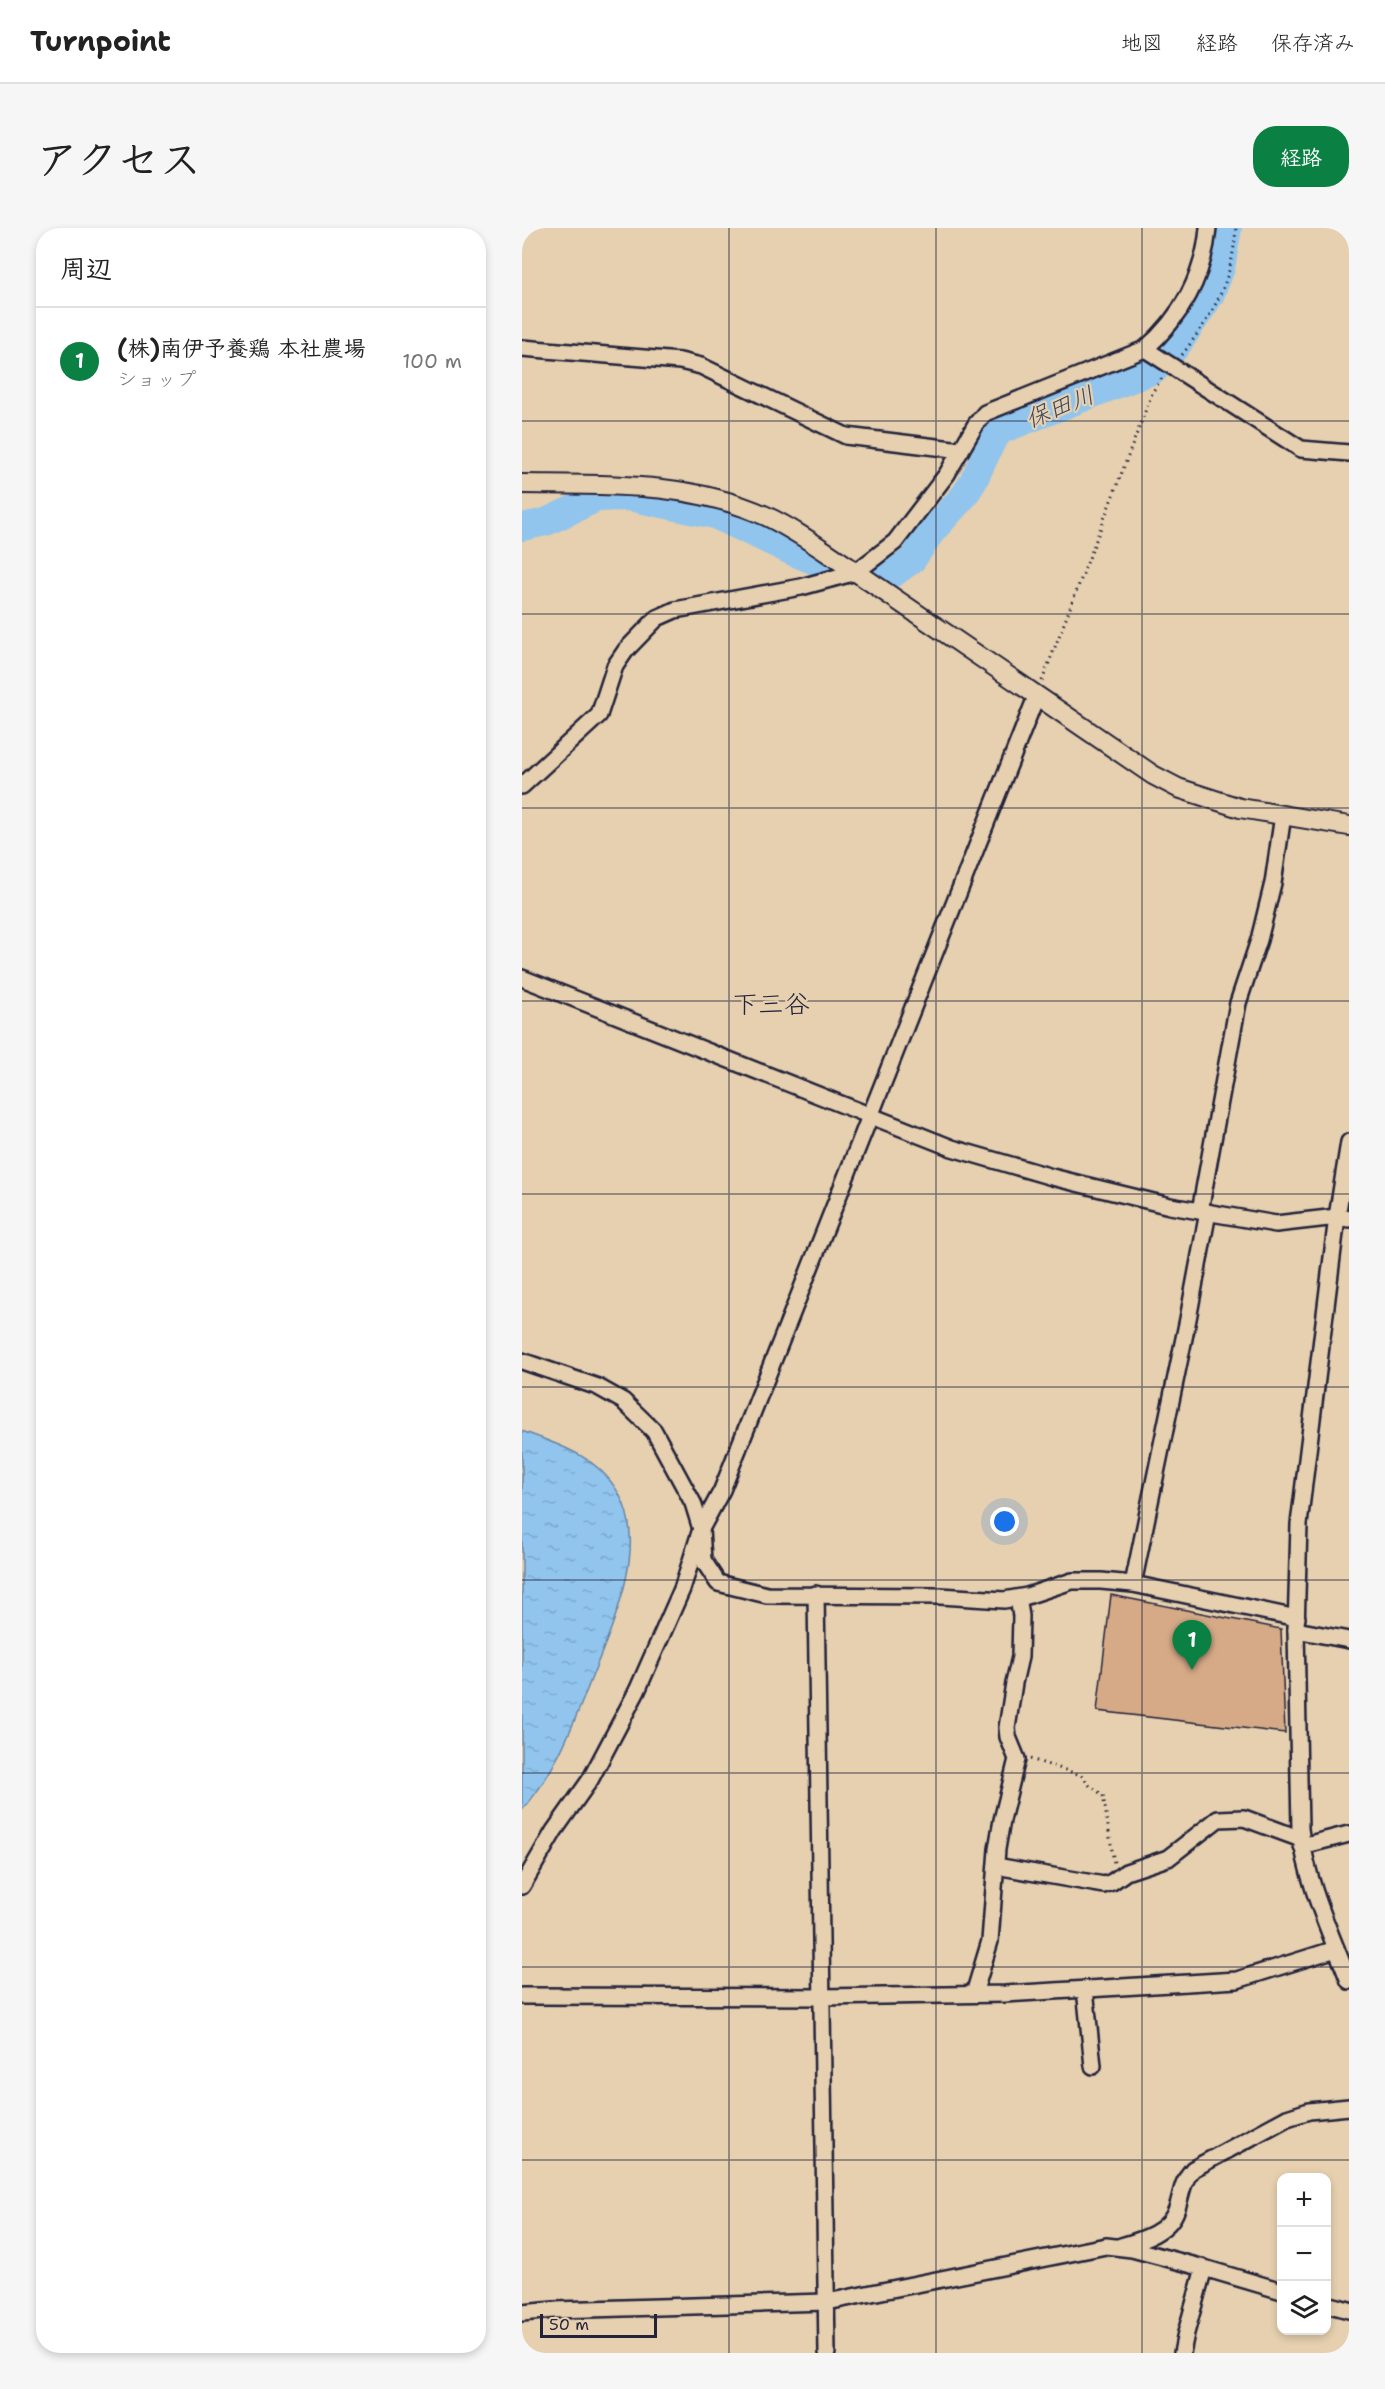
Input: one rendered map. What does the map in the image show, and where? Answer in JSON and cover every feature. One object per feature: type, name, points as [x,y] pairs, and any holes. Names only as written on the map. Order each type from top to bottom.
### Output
[{"type":"street","points":[[522,786],[599,715],[615,666],[626,650],[657,618],[675,610],[801,587],[856,572],[895,542],[947,474],[985,413],[1145,350],[1160,336],[1181,309],[1198,276],[1206,248],[1208,228]]},
{"type":"street","points":[[522,348],[680,361],[701,366],[846,436],[961,450]]},
{"type":"street","points":[[1145,350],[1301,449],[1349,453]]},
{"type":"street","points":[[522,484],[638,485],[696,493],[766,516],[856,572],[1134,764],[1178,788],[1240,808],[1349,826]]},
{"type":"street","points":[[522,1886],[554,1831],[590,1780],[637,1691],[682,1589],[701,1529],[722,1490],[1036,697]]},
{"type":"street","points":[[522,768],[543,768]]},
{"type":"street","points":[[1133,1584],[1188,1319],[1238,1003],[1259,940],[1273,883],[1283,815]]},
{"type":"street","points":[[522,978],[952,1148],[1041,1174],[1170,1206],[1276,1224],[1343,1218]]},
{"type":"street","points":[[1349,1142],[1343,1218],[1299,1524],[1297,1624],[1301,1842],[1312,1889],[1349,1981]]},
{"type":"street","points":[[522,1361],[598,1387],[623,1401],[654,1431],[693,1503],[701,1529],[703,1560],[718,1583],[767,1595],[940,1596],[1004,1600],[1018,1598],[1072,1581],[1133,1584],[1297,1624],[1349,1640]]},
{"type":"street","points":[[816,1594],[827,2353]]},
{"type":"street","points":[[974,1994],[990,1941],[1002,1820],[1017,1755],[1012,1747],[1007,1728],[1020,1657],[1021,1616],[1018,1598]]},
{"type":"street","points":[[996,1866],[1104,1885],[1117,1880],[1126,1872],[1168,1858],[1218,1819],[1244,1818],[1301,1842],[1349,1834]]},
{"type":"street","points":[[522,1996],[822,1997],[1085,1989],[1237,1980],[1336,1949]]},
{"type":"street","points":[[1085,1989],[1094,2066]]},
{"type":"street","points":[[1117,2247],[1160,2231],[1172,2220],[1185,2178],[1193,2169],[1287,2118],[1309,2111],[1349,2107]]},
{"type":"street","points":[[522,2313],[554,2310],[827,2302],[1096,2248],[1117,2247],[1277,2289]]},
{"type":"street","points":[[1182,2353],[1204,2268]]},
{"type":"street","points":[[1331,2305],[1349,2310]]},
{"type":"path","points":[[1036,697],[1153,391],[1167,365],[1220,299],[1234,253],[1236,228]]},
{"type":"path","points":[[1017,1755],[1080,1775],[1090,1786],[1104,1795],[1117,1880]]},
{"type":"water","points":[[522,1431],[564,1447],[600,1470],[619,1494],[627,1516],[630,1539],[629,1564],[624,1589],[583,1699],[553,1766],[522,1810]]},
{"type":"building","points":[[1111,1595],[1281,1629],[1285,1733],[1097,1711]]},
{"type":"waterway","name":"保田川","points":[[872,573],[894,573],[912,560],[932,531],[964,496],[992,441],[1001,430],[1154,370],[1176,347],[1210,296],[1221,268],[1228,228]]},
{"type":"waterway","name":"保田川","points":[[522,527],[546,522],[597,498],[629,497],[715,515],[830,567]]},
{"type":"place","name":"(株)南伊予養鶏 本社農場","points":[[1192,1670]]},
{"type":"district","name":"下三谷","points":[[771,1003]]}]
